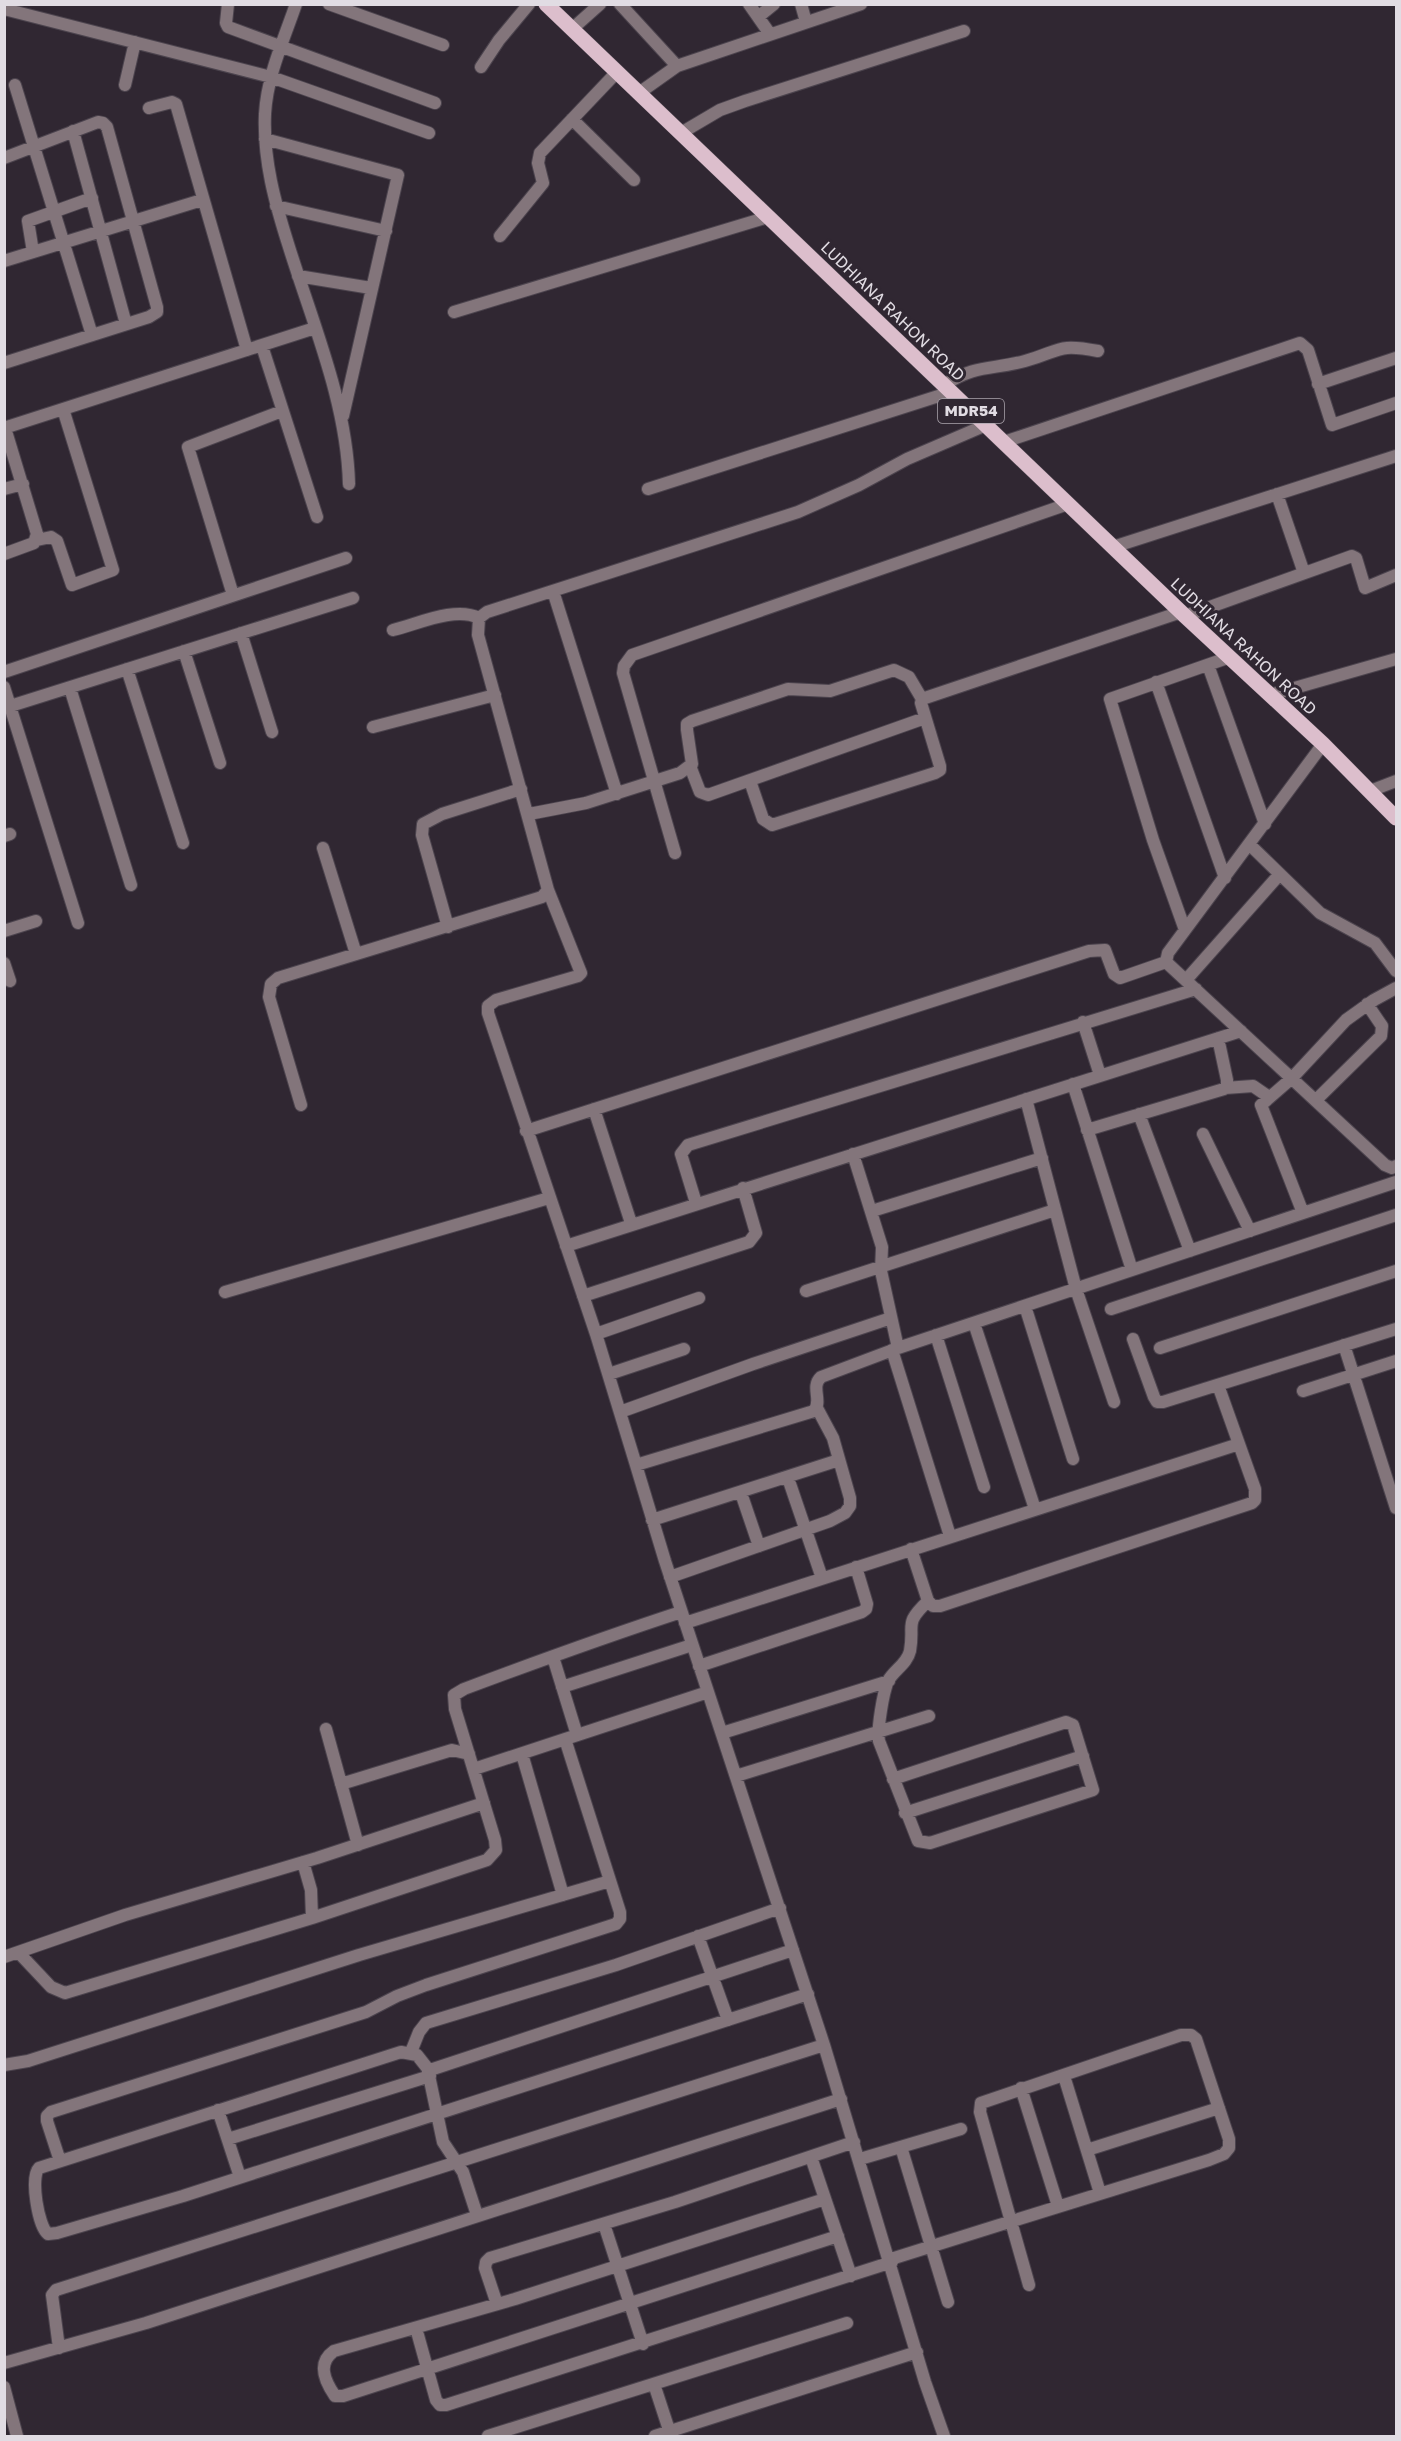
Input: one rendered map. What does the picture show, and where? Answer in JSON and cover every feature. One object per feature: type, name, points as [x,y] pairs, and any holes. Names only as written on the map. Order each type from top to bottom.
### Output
[{"type":"main road","name":"LUDHIANA RAHON ROAD","points":[[546,4],[1183,614],[1323,744],[1396,818]]},
{"type":"street","points":[[228,4],[226,23],[228,27],[435,103]]},
{"type":"street","points":[[296,4],[271,77],[265,111],[266,160],[276,206],[343,420],[349,484]]},
{"type":"street","points":[[329,4],[444,45]]},
{"type":"street","points":[[481,67],[499,40],[529,4]]},
{"type":"street","points":[[572,29],[600,4]]},
{"type":"street","points":[[620,4],[677,66]]},
{"type":"street","points":[[749,4],[770,34]]},
{"type":"street","points":[[758,17],[774,4]]},
{"type":"street","points":[[801,4],[806,22]]},
{"type":"street","points":[[639,93],[677,66],[861,4]]},
{"type":"street","points":[[7,8],[271,77],[429,134]]},
{"type":"street","points":[[681,133],[720,110],[745,100],[964,31]]},
{"type":"street","points":[[126,85],[135,42]]},
{"type":"street","points":[[500,236],[543,183],[538,157],[617,72]]},
{"type":"street","points":[[15,85],[92,335]]},
{"type":"street","points":[[149,108],[172,102],[176,104],[247,350]]},
{"type":"street","points":[[572,119],[634,180]]},
{"type":"street","points":[[4,158],[98,122],[106,127],[157,308],[153,315],[4,363]]},
{"type":"street","points":[[73,131],[126,324]]},
{"type":"street","points":[[265,139],[394,172],[398,181],[371,288],[343,420]]},
{"type":"street","points":[[33,252],[28,221],[92,198]]},
{"type":"street","points":[[4,261],[202,200]]},
{"type":"street","points":[[276,206],[386,231]]},
{"type":"street","points":[[454,312],[768,217]]},
{"type":"street","points":[[298,276],[371,288]]},
{"type":"street","points":[[37,540],[5,428],[315,328]]},
{"type":"street","points":[[1004,442],[1300,343],[1306,346],[1330,422],[1335,426],[1396,403]]},
{"type":"street","points":[[262,345],[317,517]]},
{"type":"street","points":[[648,489],[948,388],[970,370],[1025,361],[1060,347],[1072,346],[1098,351]]},
{"type":"street","points":[[1318,384],[1396,358]]},
{"type":"street","points":[[4,554],[30,546],[37,540],[51,537],[57,541],[72,585],[113,570],[63,409]]},
{"type":"street","points":[[233,595],[188,447],[282,411]]},
{"type":"street","points":[[944,2436],[808,1994],[683,1618],[596,1334],[488,1013],[488,1006],[496,1000],[578,976],[581,973],[548,890],[478,635],[479,618],[487,612],[798,512],[859,485],[907,459],[986,425]]},
{"type":"street","points":[[1113,547],[1396,456]]},
{"type":"street","points":[[4,489],[22,484]]},
{"type":"street","points":[[1276,494],[1304,573]]},
{"type":"street","points":[[675,853],[623,673],[624,666],[632,656],[1068,504]]},
{"type":"street","points":[[922,699],[1354,556],[1365,588],[1396,575]]},
{"type":"street","points":[[4,672],[346,558]]},
{"type":"street","points":[[554,591],[617,794]]},
{"type":"street","points":[[7,707],[353,598]]},
{"type":"street","points":[[393,630],[456,614],[471,614],[479,618]]},
{"type":"street","points":[[241,633],[272,732]]},
{"type":"street","points":[[184,651],[220,763]]},
{"type":"street","points":[[1185,930],[1109,704],[1110,699],[1116,695],[1230,657]]},
{"type":"street","points":[[1270,695],[1396,659]]},
{"type":"street","points":[[1208,665],[1265,824]]},
{"type":"street","points":[[127,669],[183,843]]},
{"type":"street","points":[[750,781],[763,819],[772,825],[935,773],[940,770],[940,766],[925,718],[922,699],[909,677],[894,670],[830,691],[788,689],[687,724],[693,753],[690,766],[704,795],[750,781],[925,718]]},
{"type":"street","points":[[1156,682],[1225,878]]},
{"type":"street","points":[[4,687],[7,707],[78,923]]},
{"type":"street","points":[[70,688],[131,885]]},
{"type":"street","points":[[373,727],[495,695]]},
{"type":"street","points":[[1166,962],[1168,953],[1323,744]]},
{"type":"street","points":[[529,814],[617,794],[680,773],[690,766]]},
{"type":"street","points":[[1370,791],[1396,781]]},
{"type":"street","points":[[448,927],[422,835],[423,824],[442,814],[521,789]]},
{"type":"street","points":[[1250,844],[1330,920],[1369,938],[1396,971]]},
{"type":"street","points":[[323,848],[356,954]]},
{"type":"street","points":[[1186,980],[1279,874]]},
{"type":"street","points":[[301,1105],[269,997],[271,984],[278,978],[542,897],[548,890]]},
{"type":"street","points":[[4,931],[36,921]]},
{"type":"street","points":[[526,1131],[1089,951],[1105,950],[1114,974],[1120,978],[1166,962]]},
{"type":"street","points":[[670,1577],[806,1530],[845,1513],[850,1506],[839,1460],[829,1430],[817,1408],[816,1386],[821,1377],[936,1335],[1396,1183],[1394,1167],[1316,1100],[1166,962]]},
{"type":"street","points":[[4,963],[10,981]]},
{"type":"street","points":[[1303,1213],[1260,1110],[1263,1101],[1292,1078],[1346,1020],[1367,1004],[1396,988]]},
{"type":"street","points":[[696,1203],[681,1154],[688,1145],[1196,989]]},
{"type":"street","points":[[1316,1100],[1382,1036],[1382,1026],[1367,1004]]},
{"type":"street","points":[[1083,1022],[1100,1075]]},
{"type":"street","points":[[566,1246],[631,1223],[1241,1031]]},
{"type":"street","points":[[1218,1038],[1227,1080],[1225,1088]]},
{"type":"street","points":[[1073,1084],[1132,1270]]},
{"type":"street","points":[[1087,1130],[1225,1088],[1253,1086],[1269,1097]]},
{"type":"street","points":[[1026,1099],[1076,1289],[1114,1402]]},
{"type":"street","points":[[594,1109],[631,1223]]},
{"type":"street","points":[[1139,1114],[1190,1251]]},
{"type":"street","points":[[1203,1134],[1250,1231]]},
{"type":"street","points":[[853,1154],[882,1247],[882,1266],[895,1349],[950,1536]]},
{"type":"street","points":[[872,1211],[1042,1158]]},
{"type":"street","points":[[583,1296],[748,1242],[756,1233],[743,1188]]},
{"type":"street","points":[[225,1292],[549,1198]]},
{"type":"street","points":[[807,1291],[1055,1210]]},
{"type":"street","points":[[1112,1309],[1396,1215]]},
{"type":"street","points":[[1160,1348],[1396,1271]]},
{"type":"street","points":[[596,1334],[699,1298]]},
{"type":"street","points":[[1025,1306],[1073,1459]]},
{"type":"street","points":[[620,1412],[891,1318]]},
{"type":"street","points":[[974,1323],[1035,1509]]},
{"type":"street","points":[[1133,1339],[1157,1402],[1396,1329]]},
{"type":"street","points":[[936,1335],[984,1487]]},
{"type":"street","points":[[1344,1345],[1396,1508]]},
{"type":"street","points":[[609,1374],[684,1349]]},
{"type":"street","points":[[1303,1391],[1396,1364]]},
{"type":"street","points":[[911,1549],[928,1601],[933,1606],[940,1606],[1252,1503],[1255,1500],[1255,1488],[1218,1385]]},
{"type":"street","points":[[636,1465],[817,1408]]},
{"type":"street","points":[[19,1953],[51,1987],[65,1992],[421,1884],[494,1855],[495,1840],[455,1709],[454,1695],[464,1689],[553,1657],[566,1650],[822,1578],[1239,1444]]},
{"type":"street","points":[[652,1520],[839,1460]]},
{"type":"street","points":[[788,1478],[822,1578]]},
{"type":"street","points":[[741,1493],[759,1546]]},
{"type":"street","points":[[699,1666],[862,1612],[866,1609],[867,1604],[856,1567]]},
{"type":"street","points":[[892,1779],[1066,1722],[1073,1725],[1094,1787],[1091,1793],[930,1844],[918,1841],[892,1779],[878,1732],[888,1681],[904,1663],[909,1651],[910,1625],[914,1615],[928,1601]]},
{"type":"street","points":[[562,1687],[692,1645]]},
{"type":"street","points":[[60,2161],[47,2121],[47,2116],[51,2112],[346,2019],[426,1985],[616,1924],[620,1919],[620,1912],[571,1737],[562,1687],[553,1657]]},
{"type":"street","points":[[722,1733],[888,1681]]},
{"type":"street","points":[[474,1769],[708,1692]]},
{"type":"street","points":[[736,1776],[929,1716]]},
{"type":"street","points":[[326,1730],[358,1845]]},
{"type":"street","points":[[341,1784],[452,1750],[469,1754]]},
{"type":"street","points":[[522,1754],[563,1895]]},
{"type":"street","points":[[905,1813],[1083,1756]]},
{"type":"street","points":[[4,1957],[125,1915],[358,1845],[484,1803]]},
{"type":"street","points":[[303,1862],[311,1890],[312,1918]]},
{"type":"street","points":[[4,2065],[28,2061],[359,1955],[610,1881]]},
{"type":"street","points":[[411,2052],[418,2032],[426,2023],[780,1908]]},
{"type":"street","points":[[698,1936],[728,2020]]},
{"type":"street","points":[[228,2139],[793,1950]]},
{"type":"street","points":[[477,2215],[457,2162],[443,2142],[439,2113],[429,2072],[417,2055],[411,2052],[401,2052],[60,2161],[39,2168],[34,2175],[42,2227],[48,2234],[240,2177],[439,2113],[728,2020],[808,1994]]},
{"type":"street","points":[[416,2328],[436,2400],[440,2405],[446,2405],[643,2344],[851,2276],[932,2246],[1012,2221],[1058,2206],[1224,2154],[1230,2143],[1196,2039],[1191,2035],[1181,2036],[1064,2076],[984,2100],[980,2107],[1012,2221],[1029,2285]]},
{"type":"street","points":[[59,2348],[52,2304],[52,2295],[56,2290],[824,2044]]},
{"type":"street","points":[[1064,2076],[1100,2193]]},
{"type":"street","points":[[1022,2088],[1058,2206]]},
{"type":"street","points":[[4,2363],[146,2323],[841,2099]]},
{"type":"street","points":[[1087,2150],[1219,2108]]},
{"type":"street","points":[[218,2110],[240,2177]]},
{"type":"street","points":[[860,2160],[961,2129]]},
{"type":"street","points":[[497,2304],[485,2268],[490,2258],[604,2224],[855,2142]]},
{"type":"street","points":[[901,2147],[948,2302]]},
{"type":"street","points":[[811,2157],[851,2276]]},
{"type":"street","points":[[825,2199],[497,2304],[334,2351],[325,2358],[322,2366],[325,2378],[335,2396],[343,2396],[837,2236]]},
{"type":"street","points":[[604,2224],[643,2344]]},
{"type":"street","points":[[488,2436],[847,2323]]},
{"type":"street","points":[[655,2436],[670,2434],[917,2352]]},
{"type":"street","points":[[654,2384],[670,2434]]},
{"type":"street","points":[[4,2387],[17,2436]]}]
